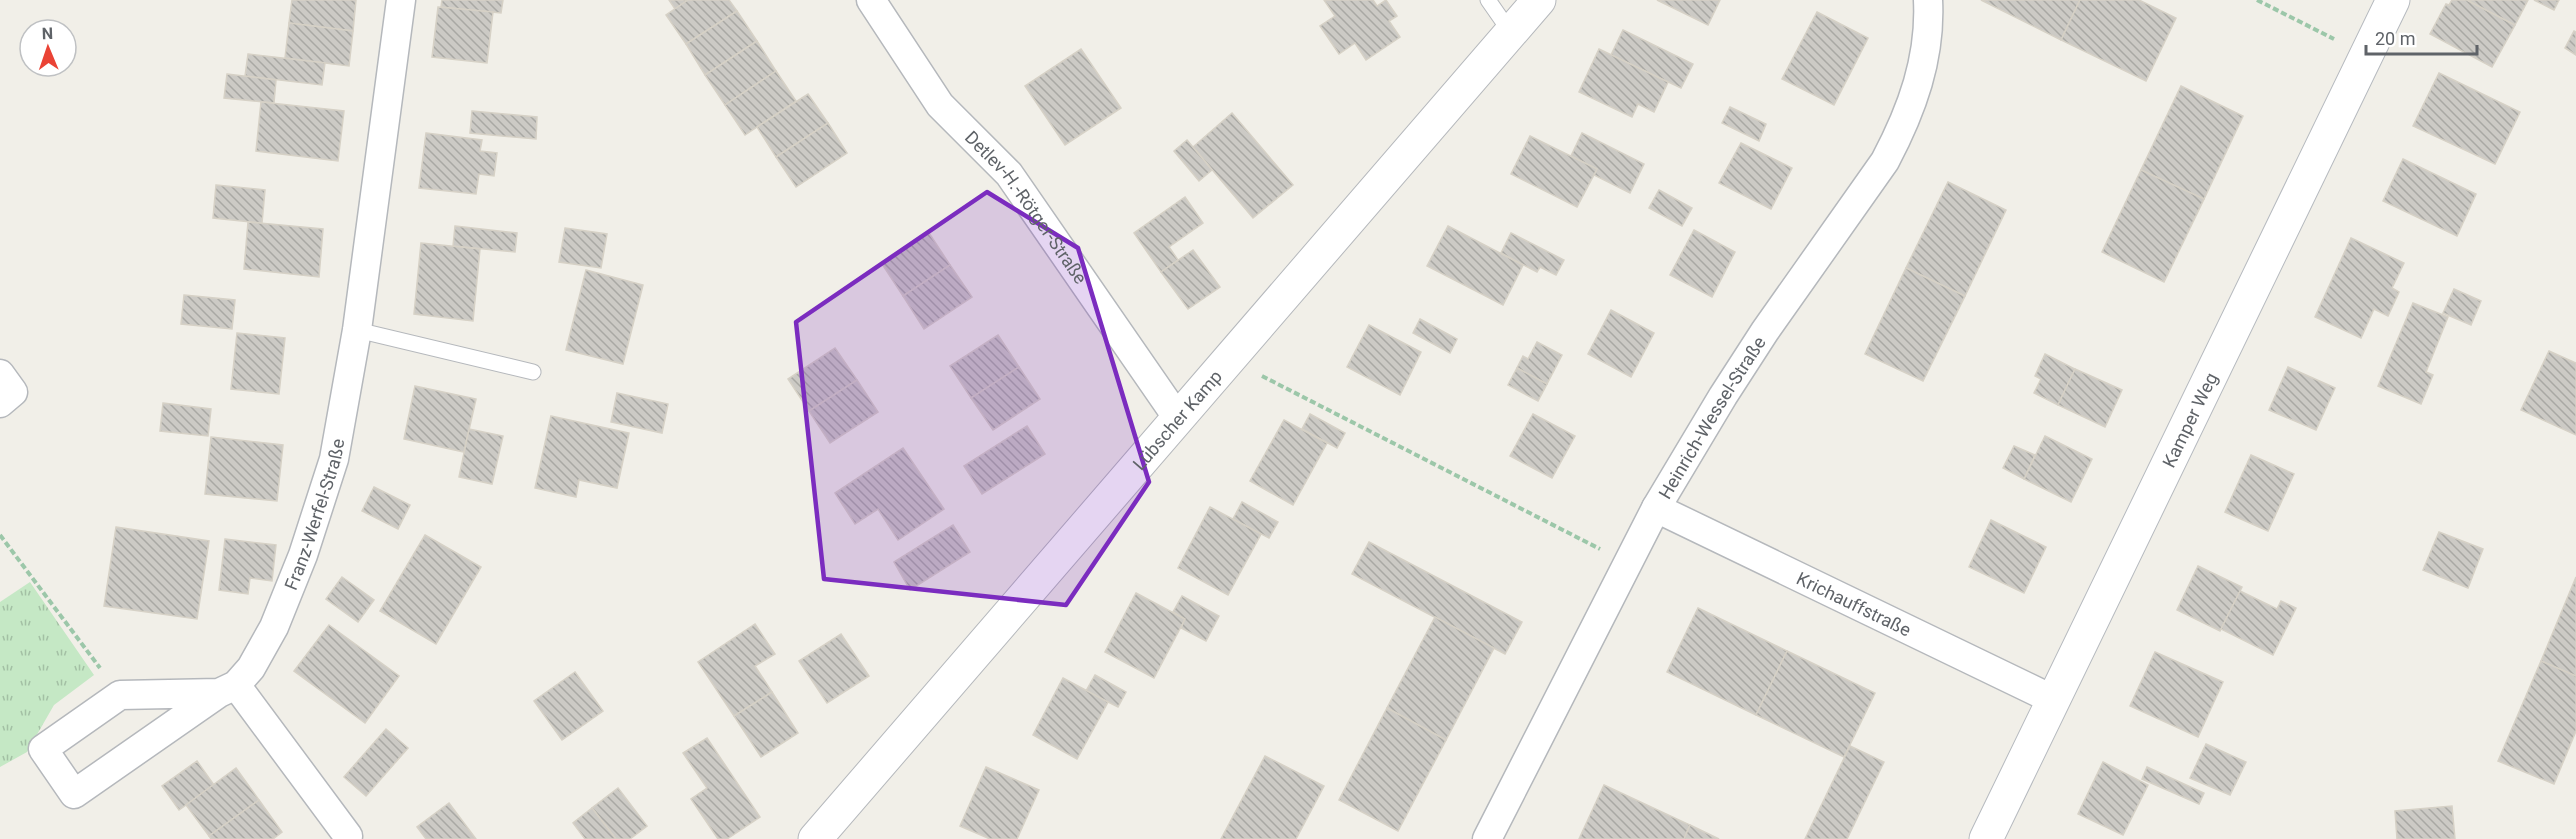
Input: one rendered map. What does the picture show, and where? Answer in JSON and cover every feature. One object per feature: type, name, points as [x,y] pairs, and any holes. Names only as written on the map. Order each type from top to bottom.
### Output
[{"type":"street","name":"Franz-Werfel-Straße","points":[[120,695],[43,749],[74,794],[228,689],[251,668],[274,627],[303,555],[334,459],[357,330],[401,0]]},
{"type":"street","name":"Detlev-H.-Rötger-Straße","points":[[871,0],[940,105],[1009,174],[1177,417]]},
{"type":"street","name":"Lübscher Kamp","points":[[815,839],[1539,0]]},
{"type":"street","name":"Heinrich-Wessel-Straße","points":[[1487,839],[1656,508],[1723,396],[1896,142],[1915,98],[1923,67],[1929,24],[1928,0]]},
{"type":"street","name":"Kamper Weg","points":[[1986,839],[2393,0]]},
{"type":"street","points":[[0,374],[14,393],[0,403]]},
{"type":"street","name":"Krichauffstraße","points":[[1656,508],[2054,700]]},
{"type":"street","points":[[120,695],[228,689],[348,836]]},
{"type":"lane","points":[[1488,0],[1511,33]]},
{"type":"lane","points":[[357,330],[534,372]]},
{"type":"path","points":[[2257,0],[2366,55]]},
{"type":"path","points":[[1230,357],[1285,389],[1627,563]]},
{"type":"path","points":[[0,535],[120,695]]},
{"type":"highlighted area","points":[[987,192],[1078,248],[1149,482],[1066,605],[824,579],[796,322]]},
{"type":"green space","points":[[30,582],[94,675],[54,705],[27,752],[0,767],[0,602]]},
{"type":"building","points":[[292,0],[356,0],[353,31],[289,23]]},
{"type":"building","points":[[442,0],[503,0],[501,13],[441,7]]},
{"type":"building","points":[[669,0],[688,0],[675,9]]},
{"type":"building","points":[[688,0],[729,0],[737,11],[686,44],[666,15]]},
{"type":"building","points":[[1324,0],[1373,0],[1377,6],[1386,0],[1397,16],[1389,21],[1400,37],[1366,60],[1355,43],[1339,54],[1320,26],[1335,16]]},
{"type":"building","points":[[1657,0],[1720,0],[1708,25]]},
{"type":"building","points":[[1981,0],[2080,0],[2061,40]]},
{"type":"building","points":[[2080,0],[2139,0],[2176,18],[2146,81],[2061,40]]},
{"type":"building","points":[[2452,0],[2467,0],[2515,25],[2492,67],[2430,34],[2446,4],[2449,5]]},
{"type":"building","points":[[2467,0],[2528,0],[2515,25]]},
{"type":"building","points":[[2534,0],[2559,0],[2554,10]]},
{"type":"building","points":[[438,7],[493,12],[487,63],[432,57]]},
{"type":"building","points":[[737,11],[757,41],[705,75],[686,44]]},
{"type":"building","points":[[1817,12],[1868,38],[1834,105],[1782,79]]},
{"type":"building","points":[[289,23],[353,31],[349,66],[285,58]]},
{"type":"building","points":[[1623,30],[1693,64],[1681,88],[1611,55]]},
{"type":"building","points":[[2574,31],[2576,32],[2576,55],[2565,48]]},
{"type":"building","points":[[757,41],[776,71],[725,105],[705,75]]},
{"type":"building","points":[[1081,49],[1121,108],[1065,145],[1025,86]]},
{"type":"building","points":[[1599,49],[1668,82],[1654,112],[1638,104],[1632,117],[1579,92]]},
{"type":"building","points":[[248,54],[325,63],[322,85],[245,76]]},
{"type":"building","points":[[776,71],[796,101],[745,135],[725,105]]},
{"type":"building","points":[[2439,73],[2520,112],[2495,164],[2413,126]]},
{"type":"building","points":[[227,74],[276,80],[274,103],[224,98]]},
{"type":"building","points":[[2181,86],[2243,116],[2204,199],[2141,170]]},
{"type":"building","points":[[808,94],[828,123],[776,157],[757,127]]},
{"type":"building","points":[[261,102],[344,111],[338,161],[256,151]]},
{"type":"building","points":[[1730,107],[1766,124],[1759,141],[1722,123]]},
{"type":"building","points":[[472,111],[537,117],[536,139],[470,133]]},
{"type":"building","points":[[1232,113],[1293,185],[1253,218],[1193,147]]},
{"type":"building","points":[[828,123],[847,153],[796,187],[776,157]]},
{"type":"building","points":[[426,133],[482,140],[480,151],[497,153],[494,176],[479,174],[476,194],[419,188]]},
{"type":"building","points":[[1582,133],[1644,164],[1630,193],[1594,175],[1597,169],[1571,156]]},
{"type":"building","points":[[1530,136],[1597,169],[1577,207],[1511,174]]},
{"type":"building","points":[[1187,140],[1212,170],[1199,181],[1174,151]]},
{"type":"building","points":[[1741,143],[1792,168],[1771,209],[1719,183]]},
{"type":"building","points":[[2403,159],[2476,194],[2457,236],[2383,201]]},
{"type":"building","points":[[2141,170],[2204,199],[2164,282],[2102,252]]},
{"type":"building","points":[[1948,182],[2006,210],[1965,296],[1906,268]]},
{"type":"building","points":[[216,185],[265,190],[262,223],[213,218]]},
{"type":"building","points":[[1659,190],[1692,208],[1682,226],[1649,208]]},
{"type":"building","points":[[1185,197],[1203,223],[1169,247],[1178,260],[1161,272],[1134,233]]},
{"type":"building","points":[[248,222],[323,229],[319,277],[244,269]]},
{"type":"building","points":[[455,226],[517,233],[515,252],[453,246]]},
{"type":"building","points":[[1448,226],[1523,265],[1503,305],[1427,266]]},
{"type":"building","points":[[565,228],[607,234],[601,268],[559,262]]},
{"type":"building","points":[[1694,230],[1735,252],[1712,297],[1670,275]]},
{"type":"building","points":[[929,233],[950,265],[903,296],[882,264]]},
{"type":"building","points":[[1511,233],[1564,260],[1556,275],[1540,267],[1537,272],[1501,253]]},
{"type":"building","points":[[2351,238],[2404,263],[2392,288],[2399,292],[2388,316],[2374,309],[2361,338],[2315,317]]},
{"type":"building","points":[[421,243],[480,249],[473,321],[414,314]]},
{"type":"building","points":[[1193,250],[1220,287],[1188,309],[1161,272]]},
{"type":"building","points":[[950,265],[972,297],[924,329],[903,296]]},
{"type":"building","points":[[1906,268],[1965,296],[1923,381],[1865,354]]},
{"type":"building","points":[[586,270],[643,285],[623,364],[566,350]]},
{"type":"building","points":[[2454,289],[2481,301],[2471,325],[2443,313]]},
{"type":"building","points":[[184,295],[235,300],[232,329],[181,324]]},
{"type":"building","points":[[2413,303],[2448,317],[2426,372],[2433,375],[2421,404],[2378,386]]},
{"type":"building","points":[[1611,310],[1654,333],[1631,377],[1588,354]]},
{"type":"building","points":[[1420,319],[1457,339],[1450,353],[1413,333]]},
{"type":"building","points":[[1369,325],[1421,352],[1400,395],[1347,367]]},
{"type":"building","points":[[237,333],[285,338],[279,394],[231,389]]},
{"type":"building","points":[[998,335],[1019,367],[971,398],[950,366]]},
{"type":"building","points":[[1537,342],[1562,355],[1547,384],[1517,368],[1523,356],[1528,359]]},
{"type":"building","points":[[835,348],[857,380],[809,411],[788,379]]},
{"type":"building","points":[[2549,351],[2576,363],[2576,435],[2521,410]]},
{"type":"building","points":[[2045,354],[2075,369],[2058,405],[2034,393],[2041,379],[2035,376]]},
{"type":"building","points":[[1019,367],[1040,399],[993,430],[971,398]]},
{"type":"building","points":[[2288,367],[2335,388],[2316,430],[2269,410]]},
{"type":"building","points":[[1517,368],[1547,384],[1538,401],[1508,385]]},
{"type":"building","points":[[2075,369],[2122,390],[2105,427],[2058,405]]},
{"type":"building","points":[[857,380],[878,412],[830,443],[809,411]]},
{"type":"building","points":[[415,386],[476,399],[464,452],[404,439]]},
{"type":"building","points":[[617,393],[668,404],[662,433],[611,422]]},
{"type":"building","points":[[163,403],[211,409],[208,436],[160,431]]},
{"type":"building","points":[[1310,414],[1345,433],[1337,448],[1302,429]]},
{"type":"building","points":[[1533,414],[1575,436],[1552,478],[1510,456]]},
{"type":"building","points":[[551,416],[629,433],[617,488],[579,480],[576,497],[535,488]]},
{"type":"building","points":[[1284,420],[1327,443],[1293,505],[1250,481]]},
{"type":"building","points":[[1027,426],[1045,454],[982,494],[964,466]]},
{"type":"building","points":[[469,429],[503,436],[492,484],[459,477]]},
{"type":"building","points":[[2045,436],[2092,459],[2071,502],[2024,479]]},
{"type":"building","points":[[211,437],[283,445],[277,501],[205,494]]},
{"type":"building","points":[[2014,446],[2035,455],[2024,479],[2003,468]]},
{"type":"building","points":[[903,448],[944,509],[898,540],[878,509],[855,524],[835,493]]},
{"type":"building","points":[[2251,455],[2294,474],[2268,531],[2225,512]]},
{"type":"building","points":[[374,487],[410,505],[398,529],[362,511]]},
{"type":"building","points":[[1242,502],[1278,522],[1269,538],[1233,519]]},
{"type":"building","points":[[1210,507],[1261,534],[1228,595],[1178,568]]},
{"type":"building","points":[[1991,520],[2046,547],[2024,593],[1969,567]]},
{"type":"building","points":[[953,525],[970,552],[910,590],[894,562]]},
{"type":"building","points":[[116,527],[209,541],[197,619],[104,606]]},
{"type":"building","points":[[2439,532],[2483,549],[2468,588],[2423,570]]},
{"type":"building","points":[[425,535],[481,567],[436,644],[380,611]]},
{"type":"building","points":[[225,539],[276,545],[272,581],[250,578],[248,594],[219,590]]},
{"type":"building","points":[[1369,542],[1522,622],[1505,654],[1352,574]]},
{"type":"building","points":[[2198,566],[2242,587],[2220,631],[2177,610]]},
{"type":"building","points":[[342,577],[374,600],[358,622],[326,599]]},
{"type":"building","points":[[2576,577],[2576,676],[2541,661]]},
{"type":"building","points":[[2240,591],[2277,609],[2281,601],[2296,608],[2273,655],[2221,629]]},
{"type":"building","points":[[1136,593],[1185,619],[1154,678],[1105,652]]},
{"type":"building","points":[[1182,596],[1219,616],[1206,641],[1181,628],[1185,619],[1173,612]]},
{"type":"building","points":[[1698,608],[1787,651],[1756,715],[1667,672]]},
{"type":"building","points":[[1435,617],[1494,648],[1446,740],[1387,708]]},
{"type":"building","points":[[755,624],[775,654],[755,666],[772,692],[734,716],[698,662]]},
{"type":"building","points":[[329,625],[399,676],[365,723],[294,671]]},
{"type":"building","points":[[841,634],[869,676],[827,703],[799,661]]},
{"type":"building","points":[[1787,651],[1875,693],[1844,757],[1756,715]]},
{"type":"building","points":[[2155,652],[2223,682],[2198,737],[2130,706]]},
{"type":"building","points":[[2541,661],[2576,676],[2576,731],[2554,784],[2498,761]]},
{"type":"building","points":[[575,672],[603,711],[562,740],[534,701]]},
{"type":"building","points":[[1095,675],[1126,692],[1118,707],[1086,691]]},
{"type":"building","points":[[1063,678],[1108,702],[1077,759],[1033,735]]},
{"type":"building","points":[[772,692],[798,733],[761,757],[734,716]]},
{"type":"building","points":[[1387,708],[1446,740],[1398,831],[1339,800]]},
{"type":"building","points":[[386,729],[408,748],[366,796],[344,777]]},
{"type":"building","points":[[707,738],[760,817],[727,839],[718,839],[691,799],[707,788],[683,753]]},
{"type":"building","points":[[2206,744],[2246,762],[2230,795],[2190,778]]},
{"type":"building","points":[[1850,746],[1884,762],[1847,839],[1805,839]]},
{"type":"building","points":[[1265,756],[1324,786],[1296,839],[1221,839]]},
{"type":"building","points":[[197,761],[214,785],[179,810],[162,786]]},
{"type":"building","points":[[2103,762],[2148,785],[2123,835],[2078,814]]},
{"type":"building","points":[[986,767],[1039,790],[1017,839],[990,839],[960,826]]},
{"type":"building","points":[[2147,767],[2204,793],[2199,804],[2142,779]]},
{"type":"building","points":[[236,768],[259,800],[209,836],[186,805]]},
{"type":"building","points":[[1604,785],[1690,825],[1684,839],[1579,839]]},
{"type":"building","points":[[618,788],[647,826],[630,839],[616,839],[592,808]]},
{"type":"building","points":[[259,800],[282,832],[273,839],[211,839],[209,836]]},
{"type":"building","points":[[449,803],[476,839],[426,839],[417,827]]},
{"type":"building","points":[[2452,806],[2455,839],[2397,839],[2395,811]]},
{"type":"building","points":[[592,808],[616,839],[585,839],[573,823]]},
{"type":"building","points":[[1690,825],[1719,839],[1684,839]]}]
